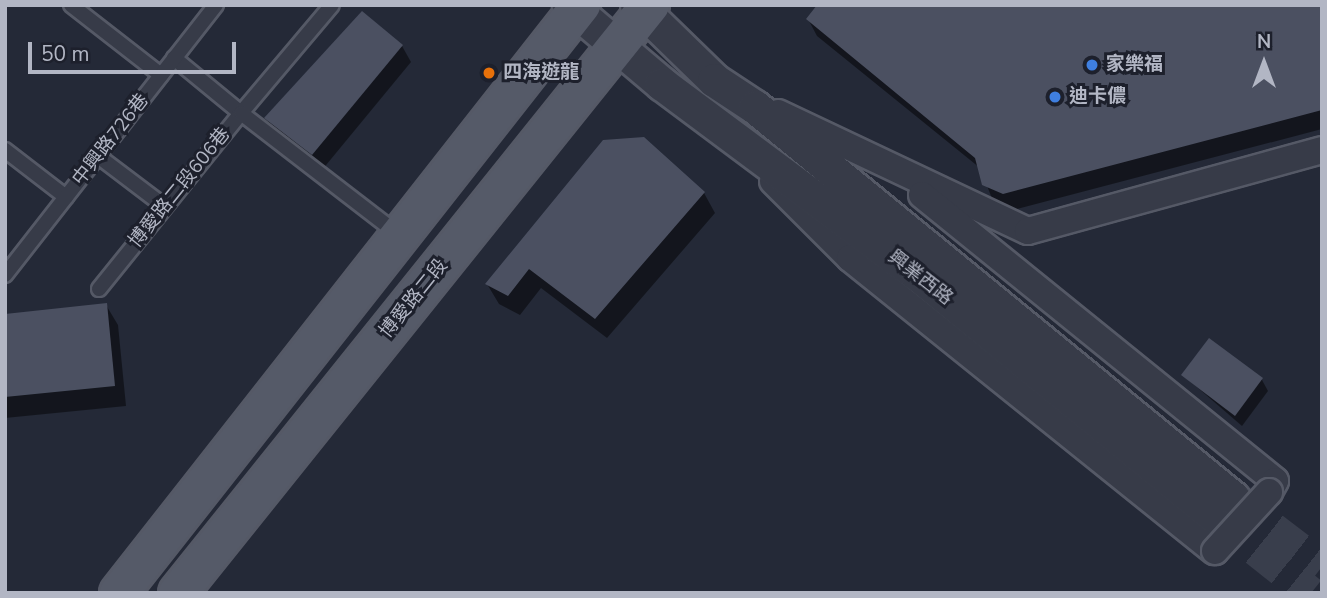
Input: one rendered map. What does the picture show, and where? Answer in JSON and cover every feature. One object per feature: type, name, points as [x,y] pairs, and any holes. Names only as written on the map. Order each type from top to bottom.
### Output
[{"type":"main road","points":[[119,593],[576,7]]},
{"type":"main road","name":"博愛路二段","points":[[177,593],[644,8]]},
{"type":"street","name":"興業西路","points":[[576,7],[615,47],[706,95],[755,107],[1225,508]]},
{"type":"street","name":"興業西路","points":[[644,8],[706,95]]},
{"type":"street","points":[[706,95],[850,258],[1215,551],[1269,492],[1275,481],[897,174]]},
{"type":"street","points":[[706,95],[1028,231],[1322,150]]},
{"type":"lane","points":[[71,5],[161,75]]},
{"type":"lane","name":"中興路726巷","points":[[5,275],[215,5]]},
{"type":"lane","points":[[174,58],[242,113],[332,5]]},
{"type":"lane","name":"博愛路二段606巷","points":[[99,289],[242,113],[399,235]]},
{"type":"lane","points":[[5,150],[66,197]]},
{"type":"lane","points":[[98,156],[164,206]]},
{"type":"building","name":"家樂福","points":[[817,5],[1322,5],[1322,110],[1003,194],[982,185],[975,158],[806,19]]},
{"type":"building","points":[[362,11],[403,45],[312,155],[264,118]]},
{"type":"building","points":[[644,137],[705,192],[595,319],[529,269],[508,296],[485,284],[603,140]]},
{"type":"building","points":[[107,303],[115,386],[5,397],[5,314]]},
{"type":"building","points":[[1209,338],[1263,378],[1235,416],[1181,375]]},
{"type":"tunnel","points":[[1233,498],[1322,566]]},
{"type":"tunnel","points":[[1217,518],[1311,593]]},
{"type":"place","name":"家樂福","points":[[1092,65]]},
{"type":"place","name":"四海遊龍","points":[[489,73]]},
{"type":"place","name":"迪卡儂","points":[[1055,97]]}]
